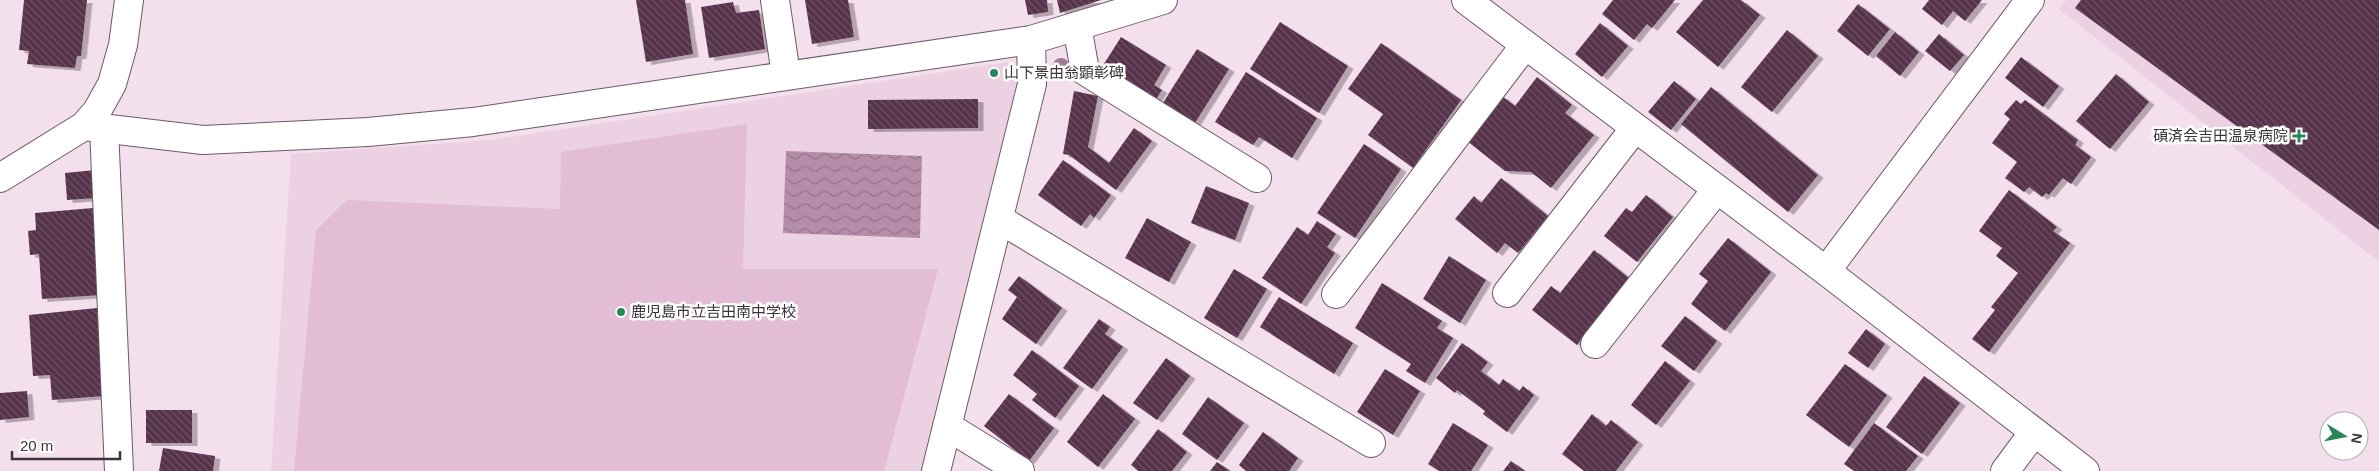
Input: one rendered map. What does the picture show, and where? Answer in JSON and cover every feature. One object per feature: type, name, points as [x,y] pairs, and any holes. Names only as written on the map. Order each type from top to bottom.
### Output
[{"type":"street","points":[[120,471],[94,127],[96,111],[112,84],[123,45],[128,0]]},
{"type":"street","points":[[775,0],[786,75]]},
{"type":"street","points":[[0,178],[94,127],[203,140],[368,132],[473,122],[1031,40],[1163,0]]},
{"type":"street","points":[[1466,0],[1826,271],[2085,471]]},
{"type":"street","points":[[1826,271],[2030,0]]},
{"type":"street","points":[[1077,26],[1085,71],[1256,178]]},
{"type":"street","points":[[936,471],[1032,84],[1031,40]]},
{"type":"street","points":[[1336,294],[1525,44]]},
{"type":"street","points":[[1507,292],[1635,128]]},
{"type":"street","points":[[1595,344],[1717,189]]},
{"type":"street","points":[[999,220],[1371,443]]},
{"type":"street","points":[[947,426],[1020,471]]},
{"type":"street","points":[[2005,471],[2034,432]]},
{"type":"shaded area","name":"碩済会吉田温泉病院","points":[[2066,0],[2379,0],[2379,262],[2059,9]]},
{"type":"shaded area","name":"鹿児島市立吉田南中学校","points":[[1009,62],[1019,87],[921,471],[271,471],[291,154],[490,140]]},
{"type":"shaded area","name":"鹿児島市立吉田南中学校","points":[[747,124],[743,269],[938,269],[884,471],[294,471],[316,230],[347,200],[560,209],[561,152]]},
{"type":"water","points":[[786,151],[922,156],[920,238],[783,233]]},
{"type":"building","points":[[24,0],[87,0],[81,56],[77,56],[75,68],[27,64],[29,51],[19,50]]},
{"type":"building","points":[[636,0],[685,0],[693,54],[646,62]]},
{"type":"building","points":[[805,0],[848,0],[854,37],[812,44]]},
{"type":"building","points":[[1025,0],[1047,0],[1048,12],[1028,15]]},
{"type":"building","points":[[1057,0],[1101,0],[1060,13]]},
{"type":"building","points":[[1613,0],[1675,0],[1652,28],[1647,24],[1634,40],[1602,14]]},
{"type":"building","points":[[1703,0],[1741,0],[1760,15],[1718,67],[1676,32]]},
{"type":"building","points":[[1929,0],[1982,0],[1965,21],[1953,11],[1942,25],[1922,9]]},
{"type":"building","name":"碩済会吉田温泉病院","points":[[2081,0],[2379,0],[2379,230],[2075,8]]},
{"type":"building","points":[[733,2],[736,13],[759,10],[765,49],[709,58],[701,7]]},
{"type":"building","points":[[1858,4],[1890,29],[1868,56],[1837,31]]},
{"type":"building","points":[[1280,22],[1348,66],[1319,113],[1250,69]]},
{"type":"building","points":[[1600,23],[1628,46],[1602,77],[1575,54]]},
{"type":"building","points":[[1787,30],[1818,56],[1772,112],[1741,87]]},
{"type":"building","points":[[1895,32],[1919,52],[1900,76],[1876,56]]},
{"type":"building","points":[[1939,34],[1964,55],[1950,71],[1925,51]]},
{"type":"building","points":[[1121,37],[1166,65],[1154,85],[1162,90],[1155,101],[1102,67]]},
{"type":"building","points":[[1381,43],[1461,100],[1413,168],[1368,135],[1383,114],[1348,89]]},
{"type":"building","points":[[1197,49],[1229,69],[1193,126],[1161,106]]},
{"type":"building","points":[[2021,57],[2059,86],[2043,107],[2005,78]]},
{"type":"building","points":[[1246,72],[1317,118],[1292,158],[1259,137],[1253,145],[1215,122]]},
{"type":"building","points":[[2116,74],[2149,102],[2110,149],[2076,121]]},
{"type":"building","points":[[1537,77],[1572,105],[1565,113],[1594,135],[1551,188],[1531,172],[1505,171],[1467,141],[1502,96],[1515,106]]},
{"type":"building","points":[[1674,81],[1696,99],[1671,130],[1648,112]]},
{"type":"building","points":[[1711,87],[1818,175],[1788,212],[1681,124]]},
{"type":"building","points":[[1074,91],[1098,96],[1088,147],[1109,163],[1134,128],[1152,141],[1116,190],[1069,155],[1063,154]]},
{"type":"building","points":[[978,99],[978,128],[868,129],[868,100]]},
{"type":"building","points":[[2016,100],[2021,104],[2025,100],[2078,140],[2075,145],[2091,157],[2071,184],[2063,178],[2049,195],[2046,193],[2042,197],[2029,187],[2024,192],[2005,178],[2017,162],[1992,143],[2010,119],[2004,114]]},
{"type":"building","points":[[1364,144],[1401,169],[1355,238],[1317,213]]},
{"type":"building","points":[[1063,160],[1111,195],[1094,218],[1090,214],[1081,226],[1038,195]]},
{"type":"building","points":[[95,170],[96,198],[67,200],[65,173]]},
{"type":"building","points":[[1501,178],[1548,216],[1518,253],[1505,243],[1497,253],[1455,219],[1474,196],[1481,203]]},
{"type":"building","points":[[1206,186],[1249,203],[1235,240],[1191,223]]},
{"type":"building","points":[[2009,190],[2057,227],[2053,231],[2070,243],[1989,352],[1972,339],[1995,310],[1991,307],[2018,273],[1996,256],[2002,248],[1979,231]]},
{"type":"building","points":[[1646,195],[1673,217],[1637,262],[1604,236],[1626,208],[1632,212]]},
{"type":"building","points":[[93,208],[100,295],[42,299],[39,254],[30,255],[28,231],[36,230],[35,213]]},
{"type":"building","points":[[1147,218],[1191,242],[1169,282],[1125,258]]},
{"type":"building","points":[[1317,221],[1336,234],[1327,247],[1335,253],[1301,304],[1262,278],[1297,227],[1308,235]]},
{"type":"building","points":[[1728,238],[1771,272],[1725,331],[1691,304],[1708,281],[1699,274]]},
{"type":"building","points":[[1594,250],[1629,278],[1577,345],[1532,310],[1551,286],[1560,293]]},
{"type":"building","points":[[1449,256],[1486,280],[1460,323],[1423,299]]},
{"type":"building","points":[[1234,269],[1267,289],[1237,338],[1204,318]]},
{"type":"building","points":[[1019,276],[1062,308],[1036,344],[1002,319],[1017,297],[1008,290]]},
{"type":"building","points":[[1382,283],[1442,321],[1437,328],[1453,338],[1425,383],[1406,371],[1411,364],[1355,328]]},
{"type":"building","points":[[1279,297],[1353,343],[1334,374],[1260,327]]},
{"type":"building","points":[[97,308],[104,396],[52,400],[50,375],[33,376],[29,315]]},
{"type":"building","points":[[1685,316],[1717,341],[1694,371],[1661,346]]},
{"type":"building","points":[[1099,319],[1110,327],[1105,334],[1123,347],[1092,389],[1063,368]]},
{"type":"building","points":[[1866,329],[1885,344],[1868,368],[1848,353]]},
{"type":"building","points":[[1462,343],[1488,362],[1481,371],[1499,385],[1503,379],[1519,391],[1523,386],[1534,395],[1507,432],[1483,414],[1485,411],[1457,390],[1455,393],[1436,378]]},
{"type":"building","points":[[1032,350],[1079,386],[1055,418],[1032,400],[1037,394],[1013,375]]},
{"type":"building","points":[[1166,358],[1190,376],[1157,420],[1133,403]]},
{"type":"building","points":[[1665,361],[1690,381],[1656,425],[1631,405]]},
{"type":"building","points":[[1845,364],[1887,395],[1849,447],[1806,415]]},
{"type":"building","points":[[1385,369],[1420,391],[1393,435],[1357,412]]},
{"type":"building","points":[[1924,376],[1960,403],[1922,454],[1886,427]]},
{"type":"building","points":[[27,391],[29,417],[0,420],[0,393]]},
{"type":"building","points":[[1009,394],[1054,428],[1029,461],[984,426]]},
{"type":"building","points":[[1103,394],[1135,419],[1098,467],[1067,442]]},
{"type":"building","points":[[1208,397],[1244,423],[1217,460],[1182,434]]},
{"type":"building","points":[[146,410],[192,410],[192,443],[146,443]]},
{"type":"building","points":[[1592,414],[1606,426],[1611,420],[1638,442],[1616,471],[1584,471],[1562,454]]},
{"type":"building","points":[[1453,423],[1488,445],[1471,471],[1439,471],[1428,464]]},
{"type":"building","points":[[1874,423],[1918,456],[1906,471],[1854,471],[1844,464]]},
{"type":"building","points":[[1158,429],[1187,452],[1172,471],[1138,471],[1131,465]]},
{"type":"building","points":[[1263,432],[1298,458],[1289,471],[1246,471],[1239,465]]},
{"type":"building","points":[[163,448],[215,456],[213,471],[159,471]]},
{"type":"building","points":[[1511,461],[1525,471],[1503,471]]},
{"type":"building","points":[[1217,462],[1230,471],[1210,471]]},
{"type":"place","name":"山下景由翁顕彰碑","points":[[994,73]]},
{"type":"place","name":"碩済会吉田温泉病院","points":[[2299,136]]},
{"type":"place","name":"鹿児島市立吉田南中学校","points":[[621,312]]}]
